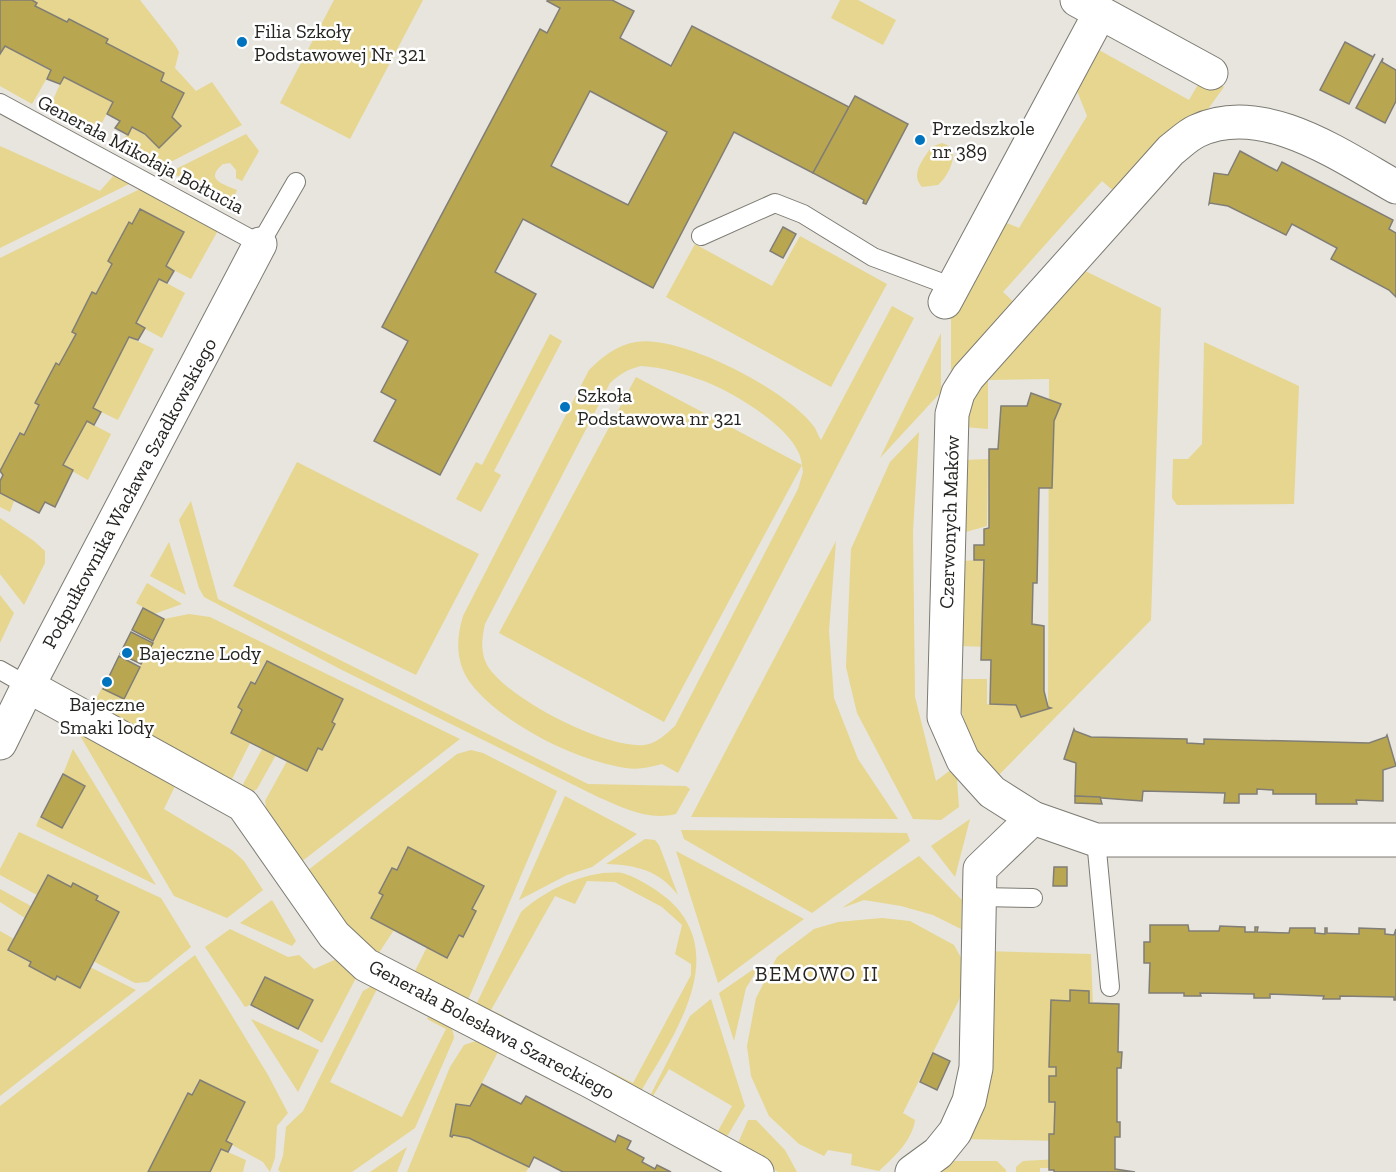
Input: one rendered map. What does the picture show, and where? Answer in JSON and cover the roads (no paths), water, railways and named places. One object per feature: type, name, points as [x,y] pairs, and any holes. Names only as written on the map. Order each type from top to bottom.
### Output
[{"type":"street","points":[[949,294],[1088,7],[1211,73]]},
{"type":"street","name":"Czerwonych Maków","points":[[1396,186],[1303,135],[1258,123],[1241,122],[1219,124],[1197,131],[1171,150],[968,377],[958,393],[952,414],[944,717],[963,760],[992,792],[1033,818],[1096,840],[1396,840]]},
{"type":"street","name":"Podpułkownika Wacława Szadkowskiego","points":[[0,743],[260,244]]},
{"type":"street","name":"Generała Bolesława Szareckiego","points":[[28,686],[243,804],[334,935],[366,965],[592,1082],[757,1172]]},
{"type":"street","points":[[912,1172],[938,1153],[955,1132],[969,1101],[976,1068],[980,869],[1033,818]]},
{"type":"lane","name":"Generała Mikołaja Bołtucia","points":[[0,103],[260,244]]},
{"type":"lane","points":[[260,244],[296,182]]},
{"type":"lane","points":[[701,236],[775,203],[803,214],[873,257],[949,294]]},
{"type":"lane","points":[[0,670],[28,686]]},
{"type":"lane","points":[[1096,840],[1110,987]]},
{"type":"lane","points":[[980,897],[1034,898]]},
{"type":"place","name":"Filia Szkoły Podstawowej Nr 321","points":[[242,42]]},
{"type":"place","name":"Przedszkole nr 389","points":[[920,140]]},
{"type":"place","name":"Szkoła Podstawowa nr 321","points":[[565,407]]},
{"type":"place","name":"Bajeczne Lody","points":[[127,653]]},
{"type":"place","name":"Bajeczne Smaki lody","points":[[107,682]]},
{"type":"district","name":"BEMOWO II","points":[[817,973]]}]
